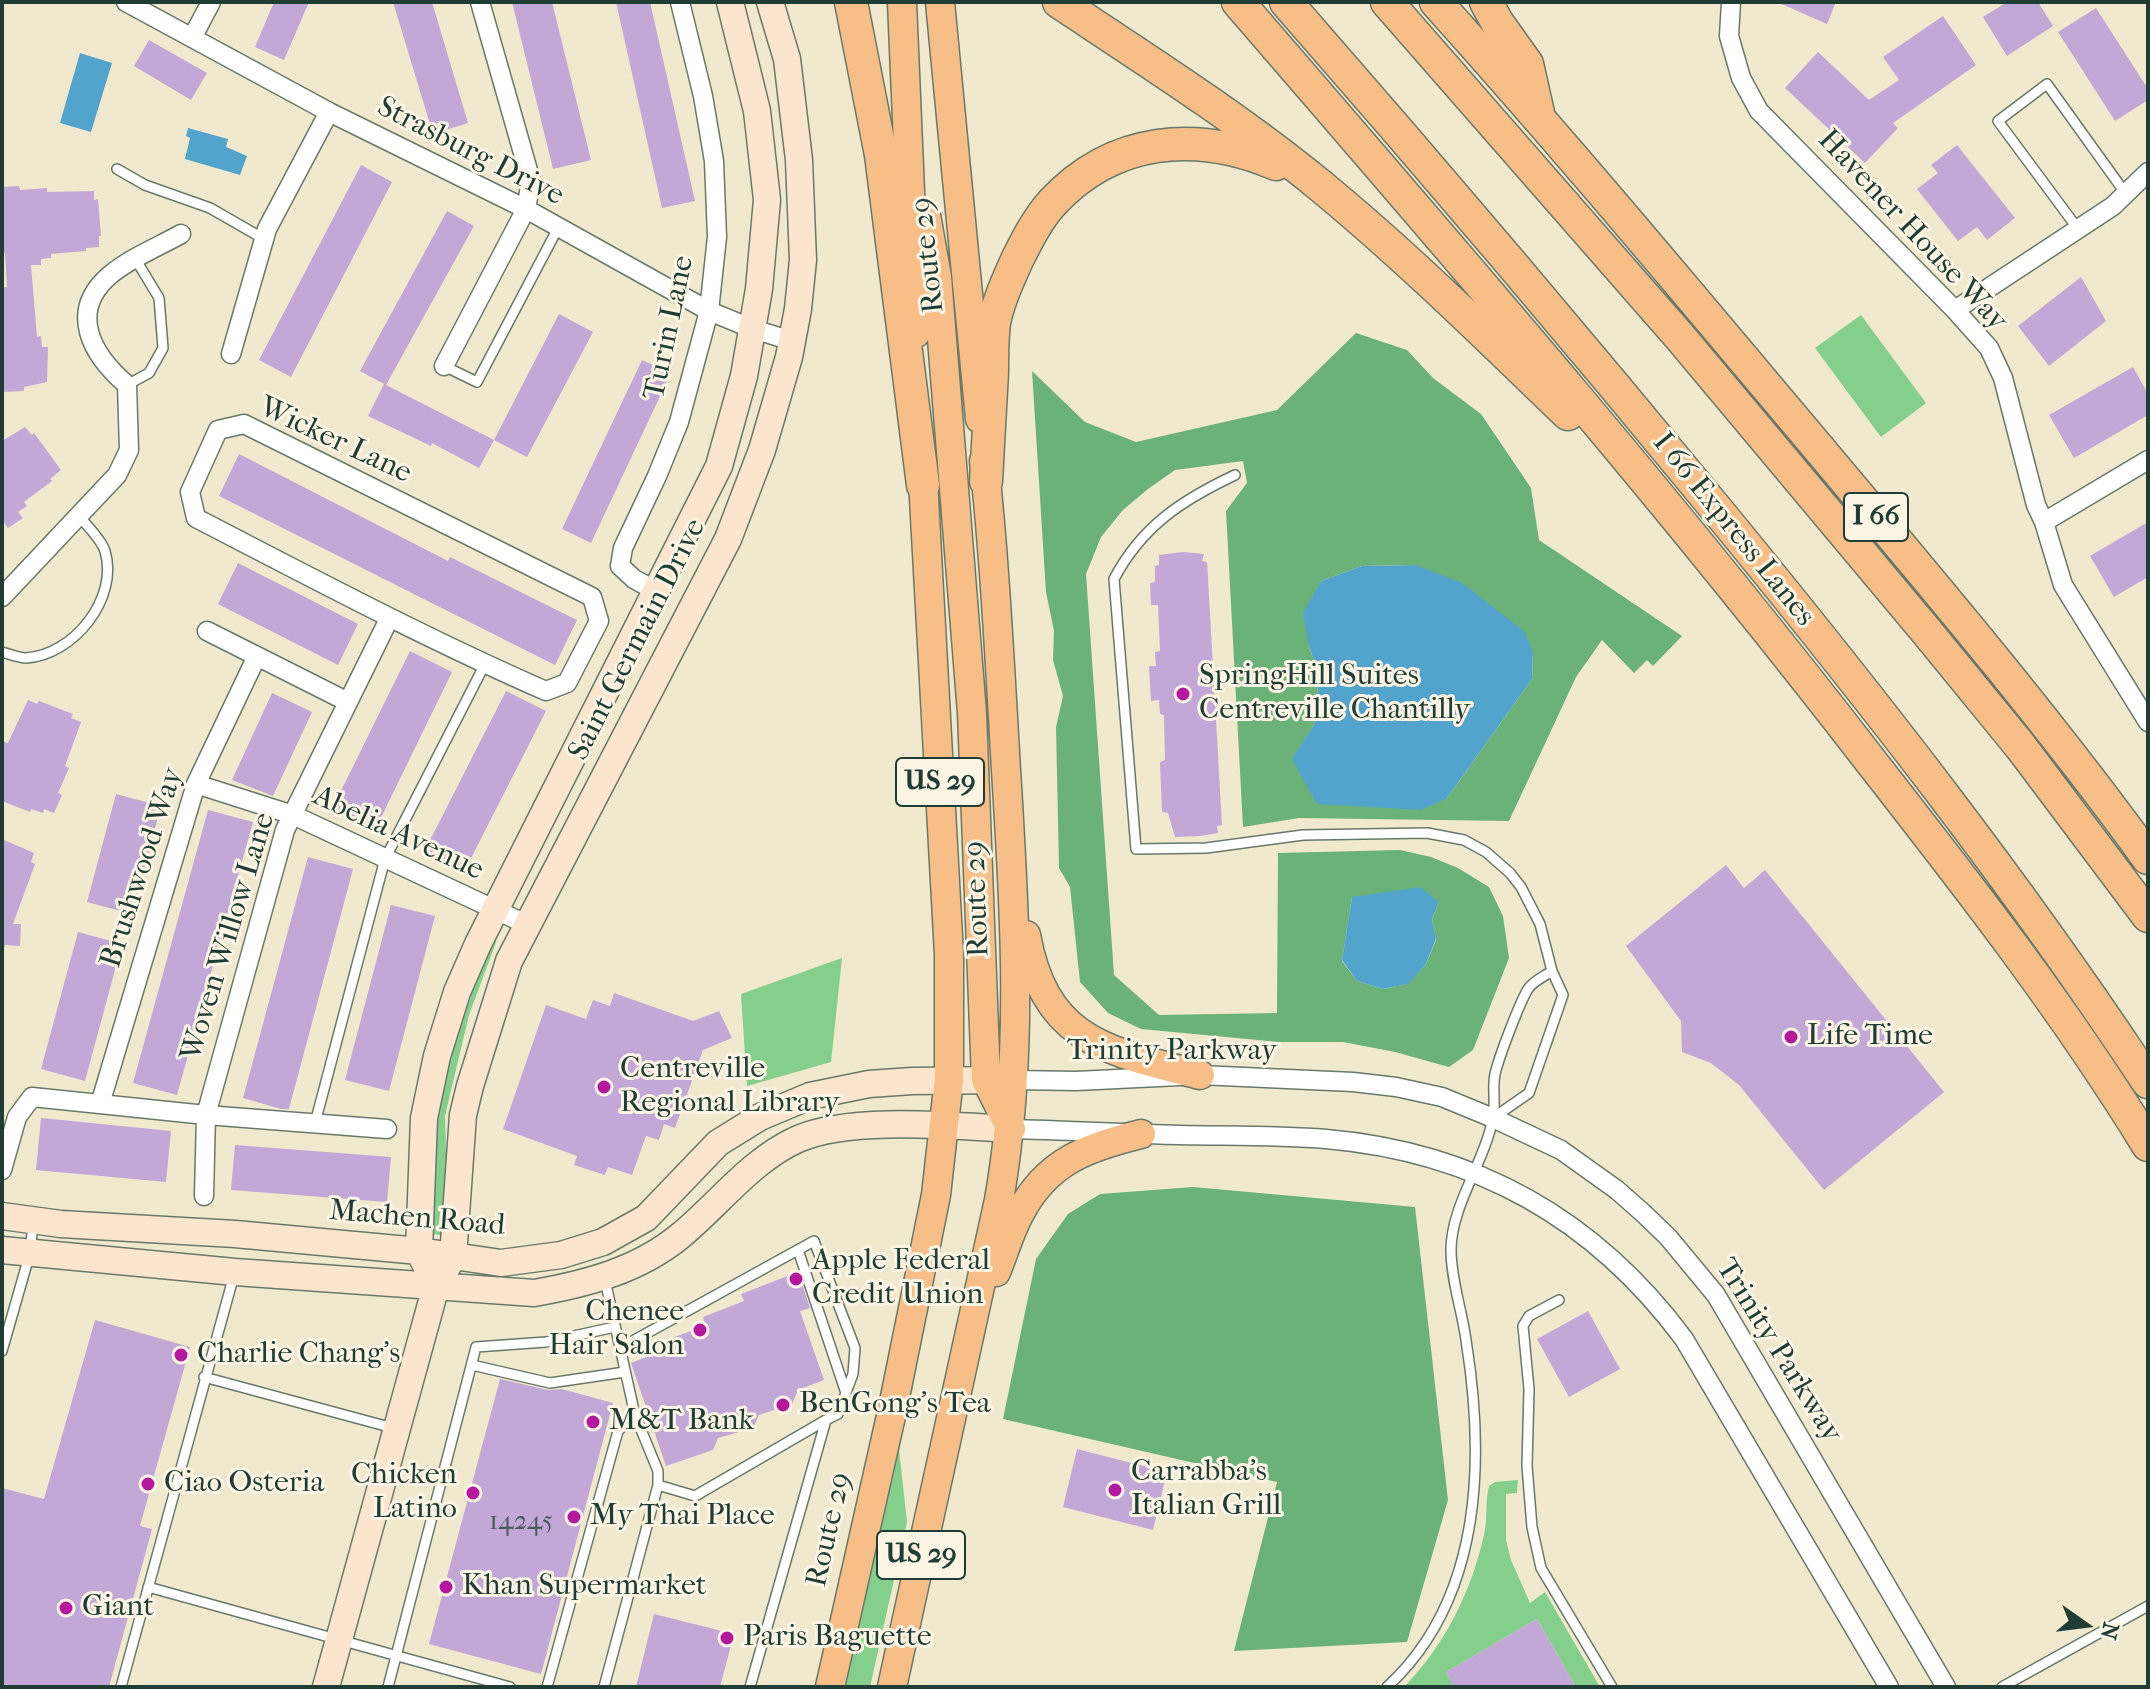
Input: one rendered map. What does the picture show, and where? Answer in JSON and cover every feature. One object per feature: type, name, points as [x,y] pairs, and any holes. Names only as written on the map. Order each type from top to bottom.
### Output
[{"type":"highway","points":[[851,2],[881,155],[923,485]]},
{"type":"highway","points":[[1059,2],[1233,118],[1321,187],[1451,302],[1683,524]]},
{"type":"highway","points":[[1238,2],[1574,393],[1834,713],[2065,1018],[2148,1145]]},
{"type":"highway","name":"I 66 Express Lanes","points":[[1286,2],[1577,340],[1841,662],[1992,858],[2065,958],[2148,1082]]},
{"type":"highway","points":[[1387,2],[1680,337],[1876,571],[2021,747],[2148,916]]},
{"type":"highway","name":"I 66","points":[[1436,2],[1538,116],[2010,680],[2148,858]]},
{"type":"highway","points":[[1486,2],[1527,64],[1538,116]]},
{"type":"highway","points":[[986,481],[994,322],[1008,280],[1029,236],[1052,202],[1109,161],[1166,143],[1194,142],[1245,152],[1321,187]]},
{"type":"main road","name":"Route 29","points":[[830,1687],[936,1195],[949,1079],[949,955],[923,485],[902,2]]},
{"type":"main road","name":"Route 29","points":[[940,2],[986,481],[1011,856],[1016,983],[1000,1080]]},
{"type":"main road","points":[[906,100],[937,277],[1000,1080],[1011,1129]]},
{"type":"main road","points":[[1011,856],[1031,962],[1044,995],[1058,1013],[1095,1043],[1125,1055],[1200,1075]]},
{"type":"main road","name":"US 29","points":[[892,1687],[999,1200],[1011,1129]]},
{"type":"main road","points":[[967,1347],[1019,1213],[1033,1193],[1065,1161],[1097,1145],[1141,1134]]},
{"type":"street","name":"Strasburg Drive","points":[[126,2],[329,112],[526,209],[709,311],[792,341]]},
{"type":"street","points":[[192,38],[211,2]]},
{"type":"street","points":[[444,366],[526,209],[531,181],[480,2]]},
{"type":"street","name":"Turin Lane","points":[[656,591],[634,579],[620,566],[623,548],[679,422],[709,311],[717,237],[714,161],[703,96],[680,2]]},
{"type":"street","name":"Saint Germain Drive","points":[[436,1286],[419,1251],[424,1118],[437,1056],[457,992],[495,910],[719,466],[744,376],[753,329],[767,200],[757,111],[730,2]]},
{"type":"street","name":"Saint Germain Drive","points":[[326,1687],[436,1286],[453,1257],[463,1115],[509,961],[728,539],[762,450],[792,341],[803,260],[799,160],[787,59],[770,2]]},
{"type":"street","name":"Havener House Way","points":[[1731,2],[1729,36],[1741,78],[1759,111],[1989,348],[2003,378],[2036,505],[2063,585],[2148,722]]},
{"type":"street","points":[[231,354],[267,229],[329,112]]},
{"type":"street","points":[[1955,310],[2113,206],[2148,172]]},
{"type":"street","points":[[2,597],[117,475],[129,450],[127,385],[106,367],[94,349],[87,323],[94,295],[110,275],[181,234]]},
{"type":"street","name":"Wicker Lane","points":[[244,424],[592,597],[599,621],[567,683],[546,691],[485,664],[389,619],[196,518],[190,492],[218,430],[244,424]]},
{"type":"street","points":[[2044,522],[2148,460]]},
{"type":"street","name":"Woven Willow Lane","points":[[204,1196],[206,1115],[285,830],[389,619]]},
{"type":"street","points":[[207,631],[348,702]]},
{"type":"street","name":"Brushwood Way","points":[[100,1104],[196,784],[257,656]]},
{"type":"street","name":"Abelia Avenue","points":[[196,784],[293,815],[528,925]]},
{"type":"street","name":"Trinity Parkway","points":[[1000,1080],[1076,1081],[1200,1075],[1338,1081],[1396,1087],[1442,1097],[1561,1150],[1617,1190],[1668,1237],[1716,1295],[1946,1687]]},
{"type":"street","name":"Machen Road","points":[[2,1216],[419,1251],[501,1263],[561,1255],[603,1242],[646,1218],[718,1143],[760,1117],[810,1096],[869,1084],[949,1079],[1000,1080]]},
{"type":"street","points":[[2,1170],[17,1117],[32,1097],[387,1129]]},
{"type":"street","name":"Machen Road","points":[[2,1250],[235,1272],[534,1293],[574,1286],[650,1256],[679,1237],[760,1163],[798,1139],[856,1126],[945,1125],[1011,1129]]},
{"type":"street","points":[[1011,1129],[1326,1139],[1419,1154],[1473,1172],[1549,1210],[1602,1249],[1656,1302],[1710,1380],[1889,1687]]},
{"type":"lane","points":[[2078,229],[1998,121],[2047,84],[2126,194]]},
{"type":"lane","points":[[117,169],[145,185],[210,208],[264,239]]},
{"type":"lane","points":[[444,366],[477,382],[558,228]]},
{"type":"lane","points":[[127,385],[149,373],[163,348],[159,298],[136,260]]},
{"type":"lane","points":[[1235,475],[1178,504],[1125,557],[1114,579],[1136,849],[1206,848],[1303,835],[1427,833],[1451,836],[1486,852],[1521,887],[1540,924],[1552,971],[1563,995],[1529,1093],[1493,1118]]},
{"type":"lane","points":[[2,652],[25,658],[50,652],[74,638],[97,609],[107,578],[105,549],[79,516]]},
{"type":"lane","points":[[315,1123],[385,859],[485,664]]},
{"type":"lane","points":[[1387,1687],[1408,1664],[1441,1614],[1465,1554],[1473,1516],[1475,1449],[1472,1384],[1451,1249],[1452,1233],[1493,1118],[1495,1075],[1529,987],[1552,971]]},
{"type":"lane","points":[[2,1351],[30,1253],[34,1220]]},
{"type":"lane","points":[[620,1348],[814,1241],[855,1348],[853,1374],[838,1414],[695,1496],[658,1485]]},
{"type":"lane","points":[[798,1250],[846,1393]]},
{"type":"lane","points":[[121,1687],[235,1272]]},
{"type":"lane","points":[[604,1276],[635,1415],[658,1471],[658,1485],[604,1687]]},
{"type":"lane","points":[[1559,1300],[1529,1316],[1523,1326],[1529,1389],[1527,1466],[1532,1527],[1541,1568],[1612,1687]]},
{"type":"lane","points":[[388,1687],[476,1347],[546,1342],[615,1327]]},
{"type":"lane","points":[[472,1365],[550,1383],[625,1372]]},
{"type":"lane","points":[[204,1377],[397,1428]]},
{"type":"lane","points":[[547,1687],[618,1431],[635,1415]]},
{"type":"lane","points":[[750,1687],[826,1420]]},
{"type":"lane","points":[[148,1587],[510,1687]]},
{"type":"lane","points":[[2002,1687],[2148,1606]]},
{"type":"green space","points":[[1861,315],[1926,403],[1881,437],[1815,348]]},
{"type":"green space","points":[[1356,333],[1407,350],[1433,378],[1481,414],[1531,488],[1539,540],[1682,636],[1653,666],[1647,660],[1634,673],[1602,640],[1576,677],[1509,821],[1299,818],[1243,827],[1226,511],[1247,483],[1243,461],[1175,470],[1123,510],[1101,537],[1086,574],[1114,975],[1159,1015],[1277,1013],[1278,853],[1400,850],[1431,857],[1458,868],[1489,887],[1503,916],[1509,958],[1473,1050],[1449,1067],[1343,1042],[1279,1042],[1141,1029],[1108,1013],[1080,982],[1070,887],[1059,868],[1056,727],[1063,696],[1053,660],[1054,631],[1046,592],[1032,371],[1085,422],[1136,442],[1277,410]],"holes":[[[1415,565],[1533,652],[1532,679],[1447,798],[1293,759],[1314,725],[1319,676],[1309,646],[1321,581],[1362,566]],[[1352,897],[1439,902],[1432,919],[1436,940],[1426,964],[1407,984],[1383,989],[1357,981],[1342,961]]]},
{"type":"green space","points":[[492,940],[496,941],[495,945],[469,1015],[445,1116],[448,1216],[444,1232],[431,1234],[440,1098],[461,1017]]},
{"type":"green space","points":[[842,958],[831,1062],[747,1086],[741,994]]},
{"type":"green space","points":[[1193,1187],[1415,1207],[1448,1500],[1407,1642],[1234,1651],[1277,1482],[1003,1419],[1036,1259],[1068,1214],[1100,1194]]},
{"type":"green space","points":[[899,1449],[907,1522],[870,1687],[845,1687]]},
{"type":"green space","points":[[1518,1480],[1517,1493],[1506,1494],[1506,1540],[1511,1560],[1530,1603],[1545,1592],[1600,1687],[1576,1687],[1537,1619],[1446,1672],[1454,1687],[1404,1687],[1432,1654],[1464,1597],[1484,1535],[1489,1486],[1495,1482]]},
{"type":"water","points":[[80,53],[112,63],[91,132],[60,123]]},
{"type":"water","points":[[188,128],[228,139],[226,147],[247,156],[240,175],[185,159],[190,138],[186,136]]},
{"type":"water","points":[[1415,565],[1462,583],[1524,631],[1533,652],[1532,679],[1447,798],[1421,810],[1317,804],[1292,759],[1314,725],[1319,676],[1303,613],[1321,581],[1362,566]]},
{"type":"water","points":[[1420,887],[1439,902],[1432,919],[1436,939],[1426,964],[1408,984],[1383,989],[1357,981],[1342,960],[1352,897]]},
{"type":"building","points":[[274,2],[309,2],[284,60],[255,47]]},
{"type":"building","points":[[393,2],[432,2],[468,123],[433,134]]},
{"type":"building","points":[[512,2],[552,2],[591,160],[553,169]]},
{"type":"building","points":[[616,2],[650,2],[695,201],[662,208]]},
{"type":"building","points":[[1777,2],[1836,2],[1827,24]]},
{"type":"building","points":[[2007,2],[2038,2],[2053,26],[2007,56],[1983,17]]},
{"type":"building","points":[[2096,8],[2148,89],[2148,100],[2115,121],[2058,32]]},
{"type":"building","points":[[1943,16],[1976,65],[1893,123],[1898,128],[1865,163],[1785,88],[1818,52],[1869,100],[1899,80],[1883,57]]},
{"type":"building","points":[[149,40],[207,73],[191,100],[134,66]]},
{"type":"building","points":[[1957,145],[2015,218],[1987,240],[1977,227],[1958,241],[1917,189],[1938,173],[1931,165]]},
{"type":"building","points":[[361,165],[392,182],[291,377],[259,360]]},
{"type":"building","points":[[19,186],[20,190],[47,188],[47,192],[94,191],[94,200],[98,199],[101,236],[99,247],[51,254],[51,258],[41,259],[41,265],[31,265],[37,337],[41,336],[42,347],[48,347],[47,382],[24,387],[24,391],[2,392],[2,287],[7,287],[5,253],[2,253],[2,187]]},
{"type":"building","points":[[447,211],[474,226],[386,385],[360,371]]},
{"type":"building","points":[[2081,277],[2106,321],[2049,366],[2018,326]]},
{"type":"building","points":[[559,314],[593,332],[527,457],[494,440]]},
{"type":"building","points":[[642,360],[671,373],[591,543],[562,529]]},
{"type":"building","points":[[2133,367],[2148,394],[2148,415],[2074,458],[2049,415]]},
{"type":"building","points":[[384,384],[494,440],[479,468],[432,443],[431,446],[368,416]]},
{"type":"building","points":[[25,427],[32,435],[34,433],[61,470],[50,479],[52,481],[24,502],[27,506],[18,512],[23,518],[8,528],[4,523],[2,525],[2,441]]},
{"type":"building","points":[[239,454],[448,561],[450,557],[577,620],[555,665],[219,496]]},
{"type":"building","points":[[2148,522],[2148,577],[2114,597],[2090,556]]},
{"type":"building","name":"SpringHill Suites Centreville Chantilly","points":[[1183,552],[1204,554],[1202,561],[1207,562],[1222,825],[1217,826],[1218,833],[1175,837],[1168,813],[1162,812],[1160,762],[1165,760],[1164,715],[1160,714],[1159,700],[1151,701],[1149,666],[1156,666],[1155,652],[1160,651],[1158,605],[1151,605],[1150,583],[1155,582],[1159,555]]},
{"type":"building","points":[[238,563],[358,624],[338,665],[218,604]]},
{"type":"building","points":[[410,651],[452,672],[375,830],[332,809]]},
{"type":"building","points":[[506,691],[546,711],[464,872],[424,852]]},
{"type":"building","points":[[272,693],[312,712],[273,796],[232,780]]},
{"type":"building","points":[[28,700],[73,714],[71,718],[81,722],[65,766],[69,768],[58,793],[62,795],[54,813],[44,809],[43,813],[31,809],[30,812],[2,801],[2,741],[8,743]]},
{"type":"building","points":[[116,794],[161,806],[132,914],[87,902]]},
{"type":"building","points":[[208,810],[253,822],[177,1095],[133,1083]]},
{"type":"building","points":[[2,839],[34,853],[31,862],[35,864],[13,924],[21,924],[20,946],[5,945],[4,948]]},
{"type":"building","points":[[308,857],[353,869],[289,1109],[281,1109],[243,1098]]},
{"type":"building","name":"Life Time","points":[[1726,865],[1744,888],[1765,870],[1944,1092],[1824,1190],[1739,1085],[1711,1063],[1682,1052],[1681,1021],[1626,946]]},
{"type":"building","points":[[391,905],[435,916],[389,1091],[345,1080]]},
{"type":"building","points":[[78,932],[122,944],[85,1081],[41,1069]]},
{"type":"building","name":"Centreville Regional Library","points":[[614,993],[693,1021],[719,1011],[732,1038],[703,1050],[675,1128],[664,1124],[659,1140],[646,1136],[632,1175],[608,1167],[605,1175],[574,1165],[577,1156],[503,1129],[546,1005],[586,1019],[593,1000],[610,1006]]},
{"type":"building","points":[[41,1118],[171,1131],[166,1182],[36,1170]]},
{"type":"building","points":[[235,1145],[391,1157],[387,1202],[231,1190]]},
{"type":"building","points":[[798,1272],[810,1308],[800,1311],[824,1380],[798,1390],[792,1404],[759,1415],[753,1428],[718,1438],[713,1450],[666,1466],[631,1363],[666,1349],[666,1340],[705,1326],[703,1317],[744,1301],[741,1294]]},
{"type":"building","points":[[1588,1311],[1620,1369],[1569,1397],[1537,1339]]},
{"type":"building","points":[[95,1320],[190,1347],[140,1526],[152,1529],[109,1687],[2,1687],[2,1488],[44,1499]]},
{"type":"building","points":[[500,1379],[548,1390],[562,1389],[613,1403],[541,1674],[429,1644]]},
{"type":"building","name":"Carrabba's Italian Grill","points":[[1077,1449],[1167,1472],[1153,1530],[1063,1507]]},
{"type":"building","points":[[654,1614],[734,1634],[720,1687],[636,1687]]},
{"type":"building","points":[[1537,1619],[1576,1687],[1454,1687],[1446,1672]]},
{"type":"place","name":"SpringHill Suites Centreville Chantilly","points":[[1183,694]]},
{"type":"place","name":"Life Time","points":[[1791,1037]]},
{"type":"place","name":"Centreville Regional Library","points":[[604,1087]]},
{"type":"place","name":"Apple Federal Credit Union","points":[[796,1279]]},
{"type":"place","name":"Chenee Hair Salon","points":[[700,1330]]},
{"type":"place","name":"Charlie Chang's","points":[[181,1355]]},
{"type":"place","name":"BenGong's Tea","points":[[783,1405]]},
{"type":"place","name":"M&T Bank","points":[[593,1422]]},
{"type":"place","name":"Ciao Osteria","points":[[148,1484]]},
{"type":"place","name":"Carrabba's Italian Grill","points":[[1115,1490]]},
{"type":"place","name":"Chicken Latino","points":[[473,1493]]},
{"type":"place","name":"My Thai Place","points":[[574,1517]]},
{"type":"place","name":"Khan Supermarket","points":[[446,1587]]},
{"type":"place","name":"Giant","points":[[66,1608]]},
{"type":"place","name":"Paris Baguette","points":[[727,1638]]}]
